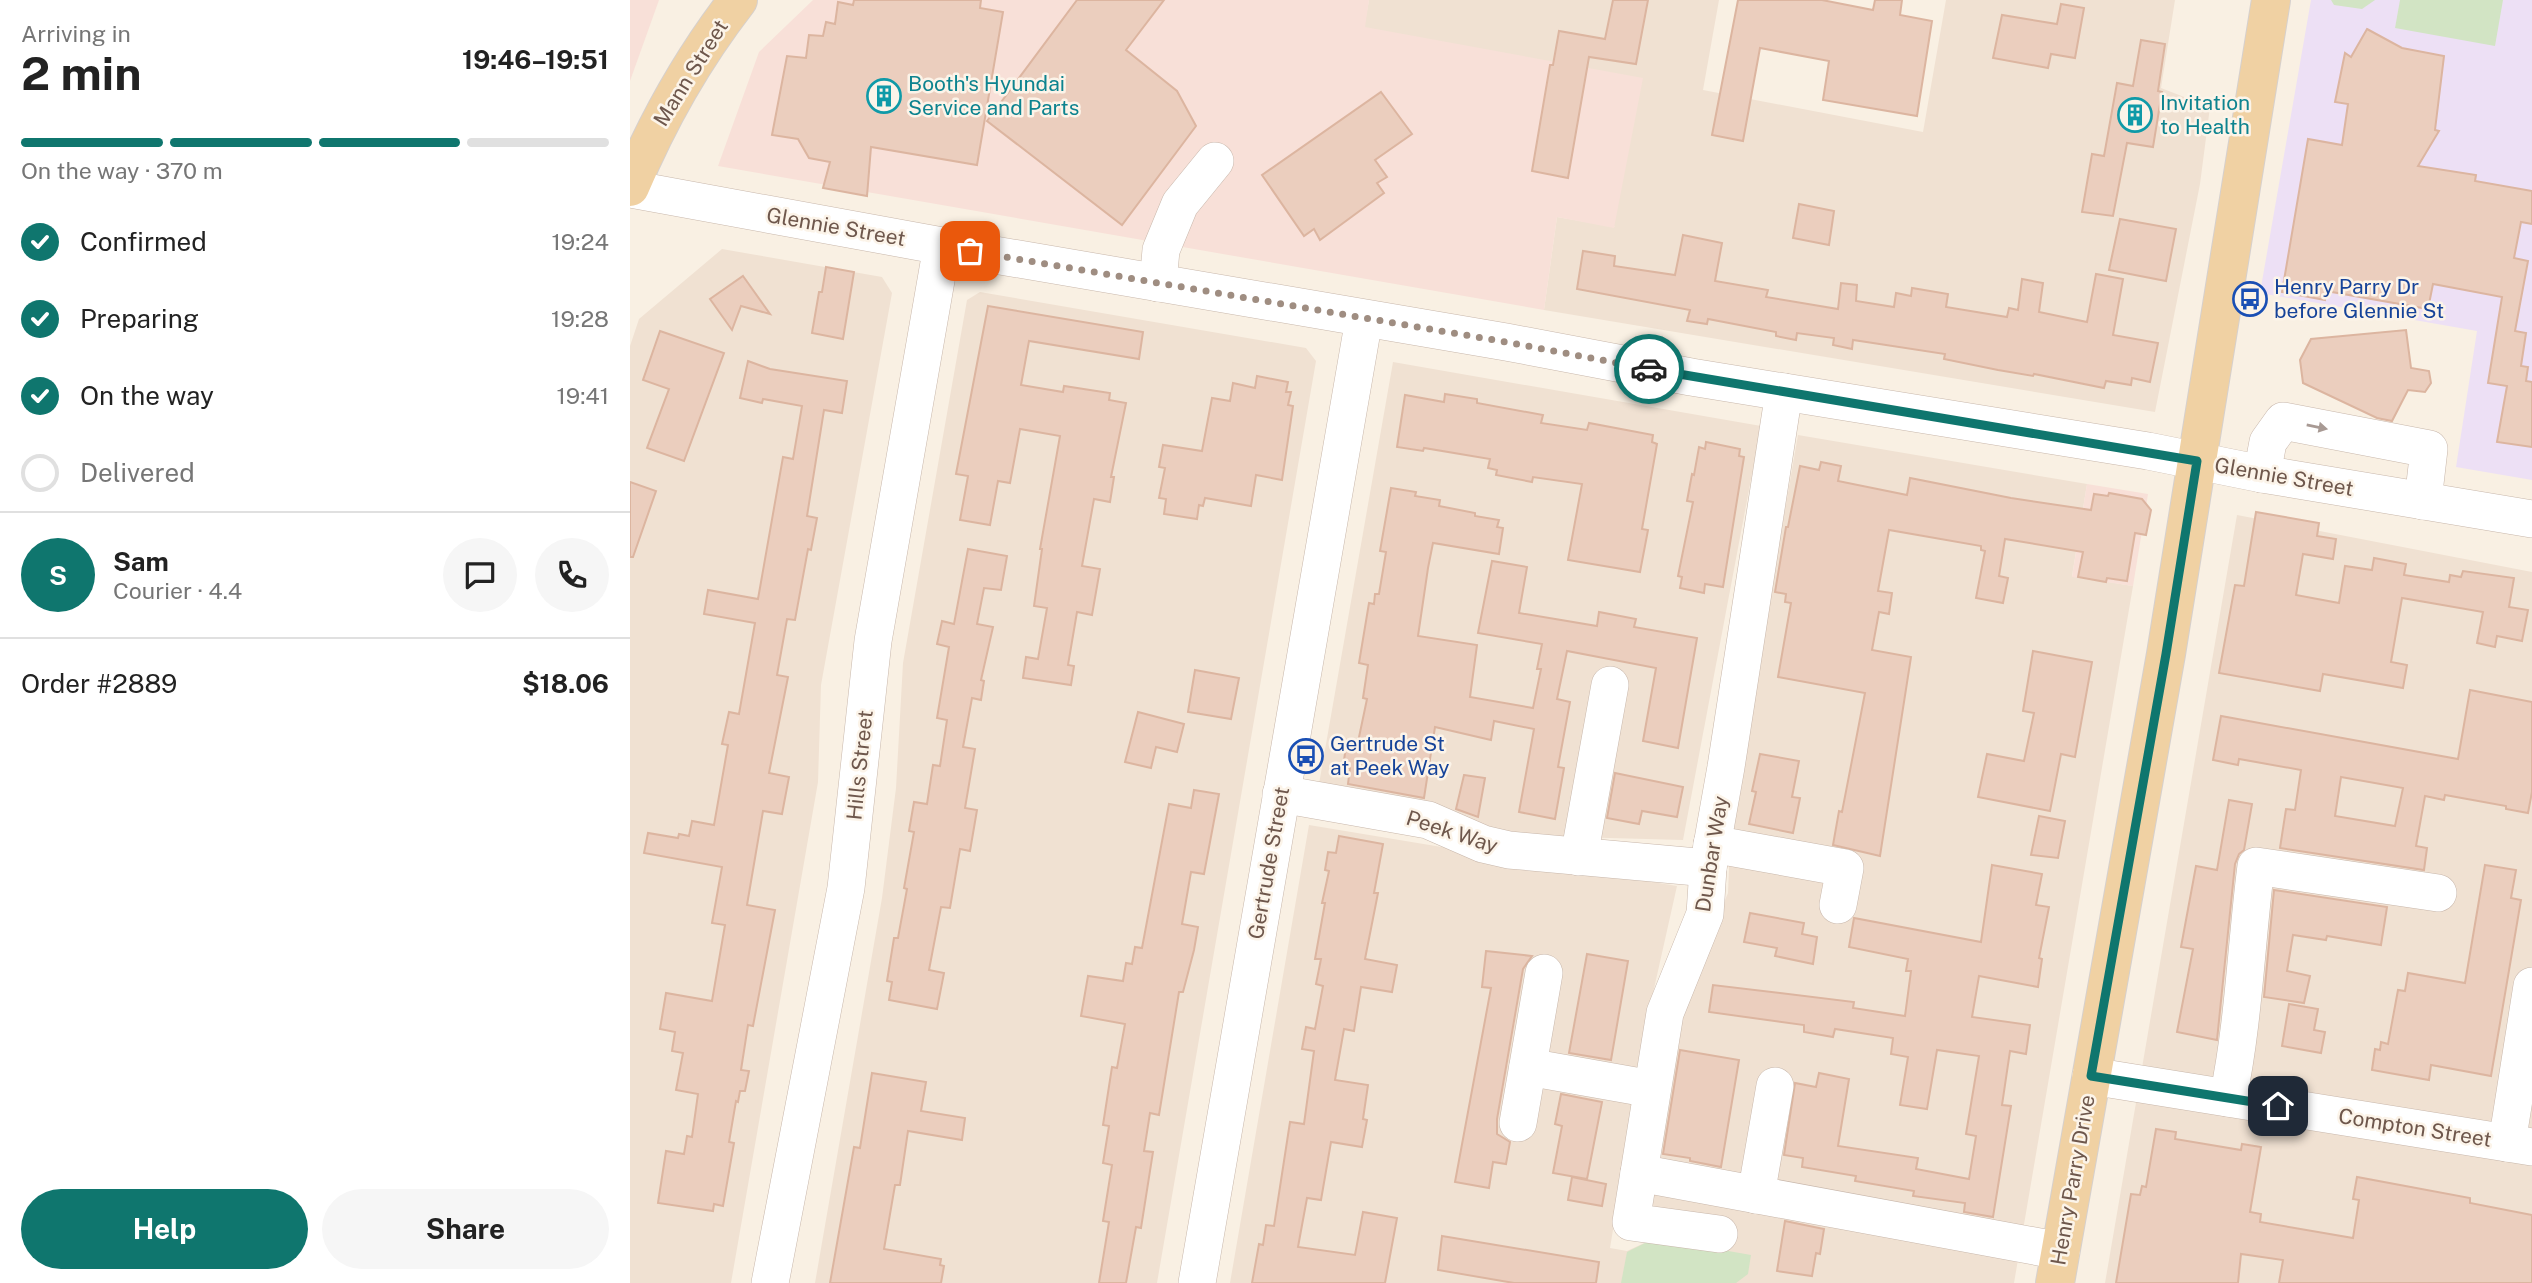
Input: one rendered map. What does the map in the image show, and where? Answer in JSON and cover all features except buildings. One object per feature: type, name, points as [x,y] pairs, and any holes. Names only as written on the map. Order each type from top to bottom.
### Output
[{"type":"main road","name":"Mann Street","points":[[630,188],[646,148],[680,84],[738,0]]},
{"type":"main road","name":"Henry Parry Drive","points":[[2058,1267],[2166,654],[2271,0]]},
{"type":"street","points":[[1158,283],[1161,250],[1180,204],[1215,162]]},
{"type":"street","name":"Glennie Street","points":[[630,188],[943,246],[2532,519]]},
{"type":"street","name":"Hills Street","points":[[770,1283],[846,888],[873,641],[943,246]]},
{"type":"street","name":"Gertrude Street","points":[[1197,1283],[1364,319]]},
{"type":"street","name":"Dunbar Way","points":[[1719,1234],[1631,1222],[1665,1013],[1705,914],[1710,856],[1784,392]]},
{"type":"street","points":[[2262,474],[2268,442],[2283,421],[2429,449],[2423,501]]},
{"type":"street","points":[[1579,857],[1610,685]]},
{"type":"street","name":"Peek Way","points":[[1280,794],[1428,820],[1483,844],[1509,850],[1579,857],[1710,856],[1844,868],[1838,905]]},
{"type":"street","points":[[2228,1098],[2244,1002],[2247,941],[2256,866],[2438,893]]},
{"type":"street","points":[[1518,1123],[1544,973]]},
{"type":"street","points":[[2519,1145],[2532,986]]},
{"type":"street","points":[[1528,1068],[1652,1089]]},
{"type":"street","name":"Compton Street","points":[[2091,1076],[2519,1145]]},
{"type":"street","points":[[1756,1195],[1775,1086]]},
{"type":"street","points":[[1639,1173],[1756,1195],[2058,1267]]},
{"type":"shaded area","points":[[630,0],[659,0],[630,81]]},
{"type":"shaded area","points":[[813,0],[1369,0],[1365,27],[1643,78],[1614,228],[1557,217],[1544,310],[718,166],[759,52]]},
{"type":"shaded area","points":[[1369,0],[1719,0],[1703,90],[1923,132],[1946,0],[2175,0],[2161,88],[2210,107],[2200,184],[2155,412],[1544,310],[1557,217],[1615,227],[1364,27]]},
{"type":"shaded area","points":[[2311,0],[2532,0],[2532,480],[2456,467],[2477,331],[2260,293]]},
{"type":"shaded area","points":[[722,249],[882,277],[892,293],[821,685],[818,782],[731,1283],[630,1283],[630,346],[639,319]]},
{"type":"shaded area","points":[[980,292],[1306,348],[1316,361],[1157,1283],[815,1283],[882,898],[896,788],[903,663],[967,300]]},
{"type":"shaded area","points":[[1393,362],[1761,426],[1683,840],[1536,836],[1484,827],[1319,784]]},
{"type":"shaded area","points":[[1798,435],[2087,484],[2072,576],[2133,586],[2014,1283],[1230,1283],[1309,825],[1677,886],[1649,1011],[1610,1248],[1627,1251],[1655,1238],[1728,1251],[1733,1221],[1654,1208],[1645,1193],[1675,1017],[1728,893],[1731,820]]},
{"type":"shaded area","points":[[2087,484],[2148,494],[2133,586],[2072,577]]},
{"type":"shaded area","points":[[2237,515],[2532,572],[2532,1283],[2105,1283]]},
{"type":"green space","points":[[2331,0],[2375,0],[2362,9],[2334,5]]},
{"type":"green space","points":[[2400,0],[2503,0],[2495,46],[2395,28]]},
{"type":"green space","points":[[1655,1238],[1751,1255],[1748,1274],[1736,1283],[1621,1283],[1627,1252]]},
{"type":"way so far","points":[[970,251],[1506,342],[1649,369]]},
{"type":"place","name":"Booth's Hyundai Service and Parts","points":[[884,96]]},
{"type":"place","name":"Invitation to Health","points":[[2135,115]]},
{"type":"place","name":"Henry Parry Dr before Glennie St","points":[[2250,299]]},
{"type":"place","name":"Gertrude St at Peek Way","points":[[1306,756]]},
{"type":"route","points":[[1649,369],[2197,461],[2166,654],[2091,1076],[2278,1106]]}]
